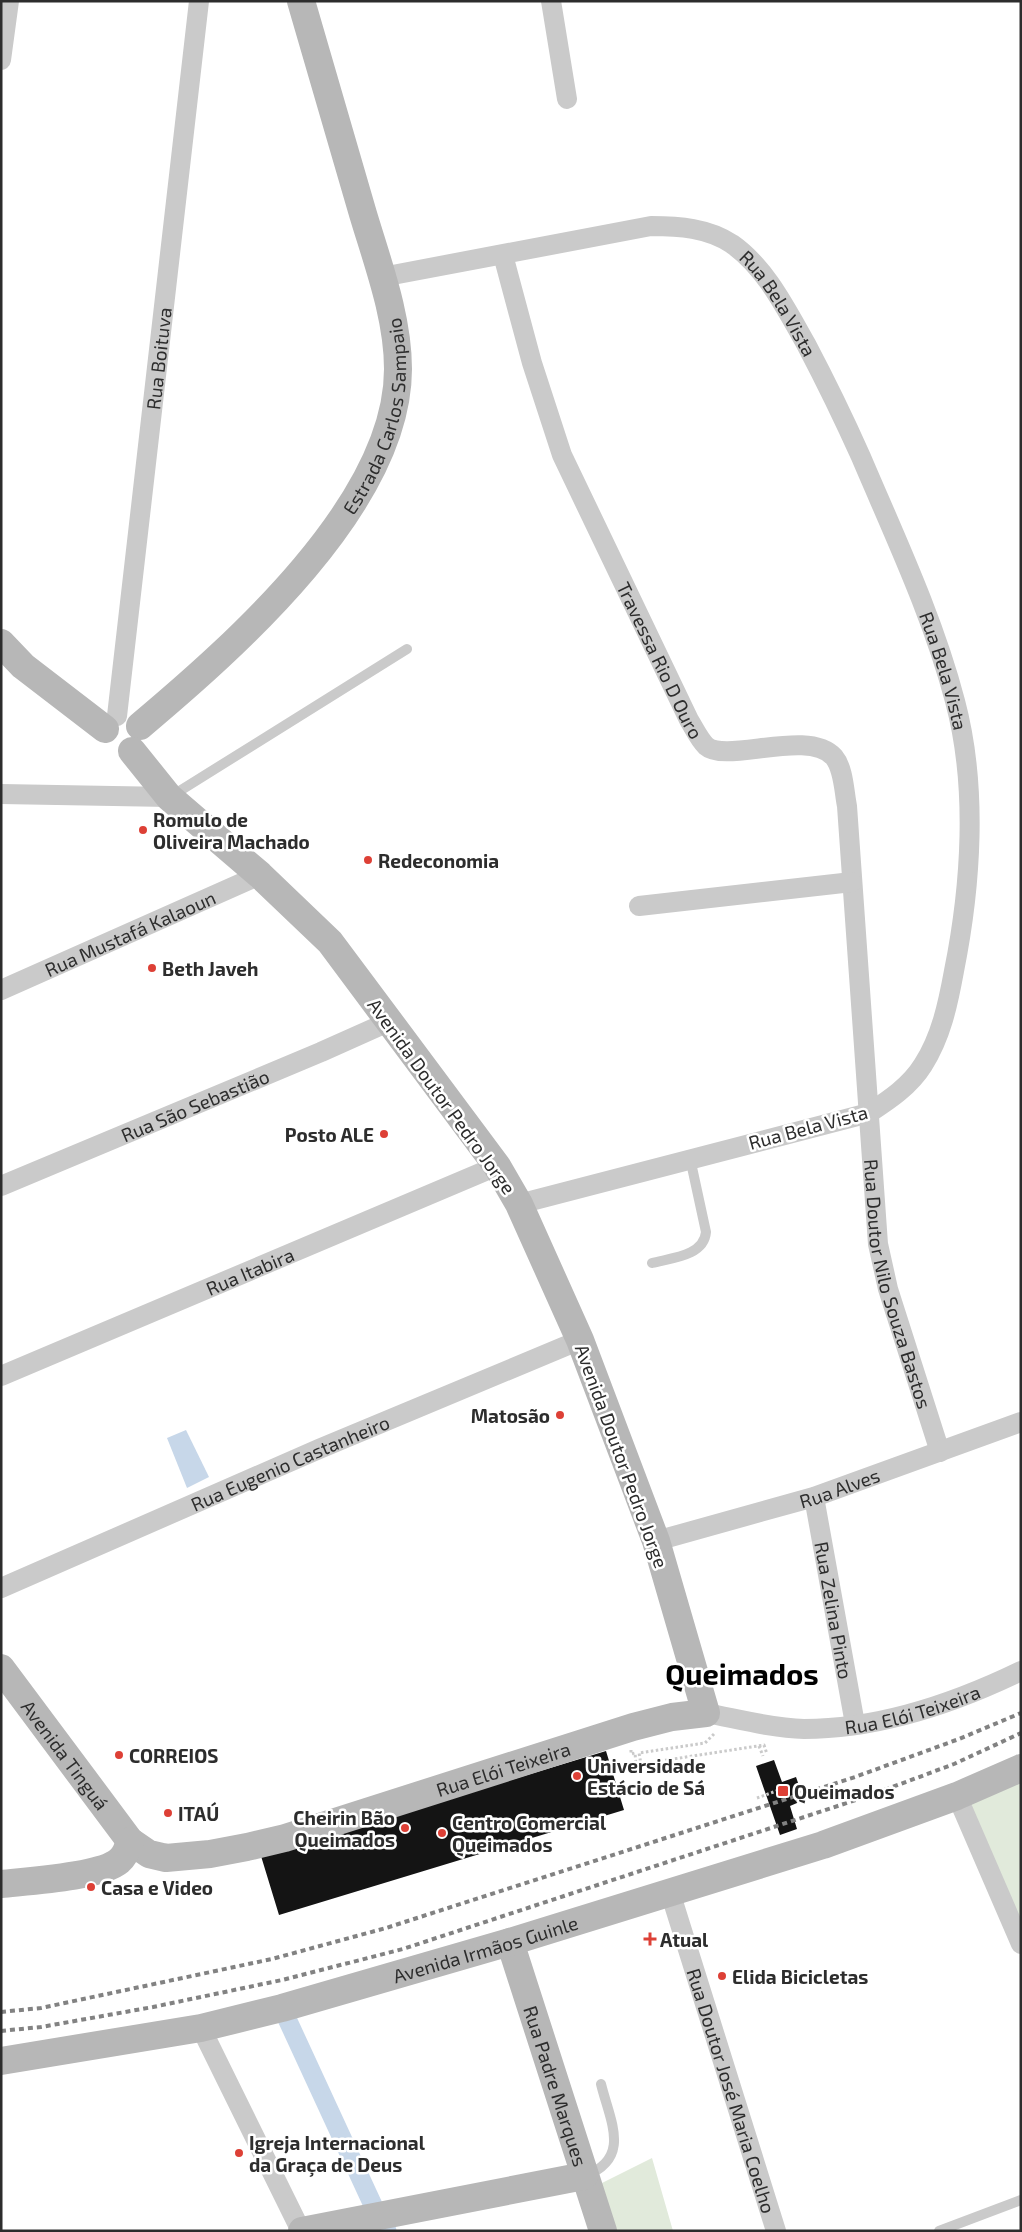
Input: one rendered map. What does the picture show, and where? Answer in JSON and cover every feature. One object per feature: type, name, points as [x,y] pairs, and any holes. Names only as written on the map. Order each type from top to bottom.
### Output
[{"type":"main road","name":"Estrada Carlos Sampaio","points":[[121,723],[225,653],[289,586],[314,556],[350,506],[378,456],[393,409],[398,371],[396,337],[382,277],[301,1]]},
{"type":"main road","points":[[1,643],[35,676],[121,723]]},
{"type":"main road","name":"Avenida Doutor Pedro Jorge","points":[[121,723],[106,743],[110,749],[124,753],[132,751],[169,797],[260,875],[330,942],[497,1166],[519,1204],[580,1340],[656,1541],[706,1714]]},
{"type":"main road","name":"Avenida Tinguá","points":[[2,1672],[130,1841]]},
{"type":"main road","name":"Rua Elói Teixeira","points":[[130,1841],[149,1854],[166,1858],[210,1854],[246,1847],[285,1838],[633,1727],[672,1716],[706,1714]]},
{"type":"main road","name":"Avenida Irmãos Guinle","points":[[1,2061],[201,2028],[282,2008],[510,1942],[823,1845],[957,1796],[1021,1768]]},
{"type":"main road","points":[[1,1884],[103,1869],[120,1861],[130,1841]]},
{"type":"main road","name":"Rua Padre Marques","points":[[510,1942],[603,2231]]},
{"type":"main road","points":[[302,2231],[584,2176]]},
{"type":"street","points":[[1,60],[9,1]]},
{"type":"street","name":"Rua Boituva","points":[[121,723],[199,1]]},
{"type":"street","points":[[551,1],[567,99]]},
{"type":"street","name":"Rua Bela Vista","points":[[382,277],[651,226],[693,229],[716,235],[732,244],[749,259],[772,286],[837,403],[920,596],[955,702],[962,740],[967,782],[969,862],[963,928],[945,1016],[923,1065],[908,1084],[890,1099],[868,1113],[519,1204]]},
{"type":"street","name":"Travessa Rio D Ouro","points":[[503,255],[532,363],[562,455],[689,720],[706,746],[714,750],[801,746],[817,748],[834,758],[840,769],[847,806],[868,1113]]},
{"type":"street","points":[[1,794],[169,797]]},
{"type":"street","name":"Rua Mustafá Kalaoun","points":[[1,990],[260,875]]},
{"type":"street","points":[[639,906],[852,882]]},
{"type":"street","name":"Rua São Sebastião","points":[[1,1186],[388,1022]]},
{"type":"street","name":"Rua Doutor Nilo Souza Bastos","points":[[868,1113],[874,1221],[879,1252],[888,1289],[940,1452]]},
{"type":"street","name":"Rua Itabira","points":[[1,1376],[497,1166]]},
{"type":"street","name":"Rua Eugenio Castanheiro","points":[[1,1588],[328,1446],[580,1340]]},
{"type":"street","name":"Rua Alves","points":[[656,1541],[814,1497],[1021,1422]]},
{"type":"street","name":"Rua Zelina Pinto","points":[[814,1497],[855,1724]]},
{"type":"street","name":"Rua Elói Teixeira","points":[[706,1714],[785,1728],[805,1729],[855,1724],[887,1718],[957,1699],[1021,1670]]},
{"type":"street","points":[[957,1796],[1021,1944]]},
{"type":"street","name":"Rua Doutor José Maria Coelho","points":[[670,1892],[776,2231]]},
{"type":"street","points":[[201,2028],[302,2231]]},
{"type":"lane","points":[[169,797],[407,650]]},
{"type":"lane","points":[[652,1264],[695,1251],[704,1243],[706,1238],[690,1158]]},
{"type":"lane","points":[[584,2176],[606,2164],[613,2154],[615,2137],[601,2084]]},
{"type":"lane","points":[[939,2231],[1021,2200]]},
{"type":"path","points":[[641,1764],[639,1753],[705,1743]]},
{"type":"path","points":[[631,1754],[634,1753],[636,1765],[764,1745],[767,1754]]},
{"type":"path","points":[[759,1746],[762,1756]]},
{"type":"path","points":[[757,1798],[780,1790]]},
{"type":"green space","points":[[1021,1768],[1021,1944],[957,1796]]},
{"type":"green space","points":[[652,2158],[673,2231],[616,2231],[598,2185]]},
{"type":"water","points":[[186,1430],[209,1477],[187,1488],[167,1438]]},
{"type":"building","name":"Centro Comercial Queimados","points":[[606,1751],[624,1810],[279,1915],[261,1856]]},
{"type":"building","name":"Queimados","points":[[774,1760],[782,1782],[796,1777],[804,1800],[790,1806],[797,1829],[780,1835],[756,1766]]},
{"type":"waterway","points":[[282,2008],[378,2216],[387,2231]]},
{"type":"railway","points":[[1,2012],[41,2008],[272,1959],[386,1928],[855,1777],[959,1739],[1021,1713]]},
{"type":"railway","points":[[1,2031],[41,2027],[153,2007],[282,1980],[403,1949],[871,1795],[954,1764],[1021,1733]]},
{"type":"place","name":"Romulo de Oliveira Machado","points":[[143,830]]},
{"type":"place","name":"Redeconomia","points":[[368,860]]},
{"type":"place","name":"Beth Javeh","points":[[152,968]]},
{"type":"place","name":"Posto ALE","points":[[384,1134]]},
{"type":"place","name":"Matosão","points":[[560,1415]]},
{"type":"place","name":"CORREIOS","points":[[119,1755]]},
{"type":"place","name":"Universidade Estácio de Sá","points":[[577,1776]]},
{"type":"place","name":"Queimados","points":[[783,1791]]},
{"type":"place","name":"ITAÚ","points":[[168,1813]]},
{"type":"place","name":"Cheirin Bão Queimados","points":[[405,1828]]},
{"type":"place","name":"Centro Comercial Queimados","points":[[442,1833]]},
{"type":"place","name":"Casa e Video","points":[[91,1887]]},
{"type":"place","name":"Atual","points":[[650,1939]]},
{"type":"place","name":"Elida Bicicletas","points":[[722,1976]]},
{"type":"place","name":"Igreja Internacional da Graça de Deus","points":[[239,2153]]},
{"type":"district","name":"Queimados","points":[[742,1673]]}]
